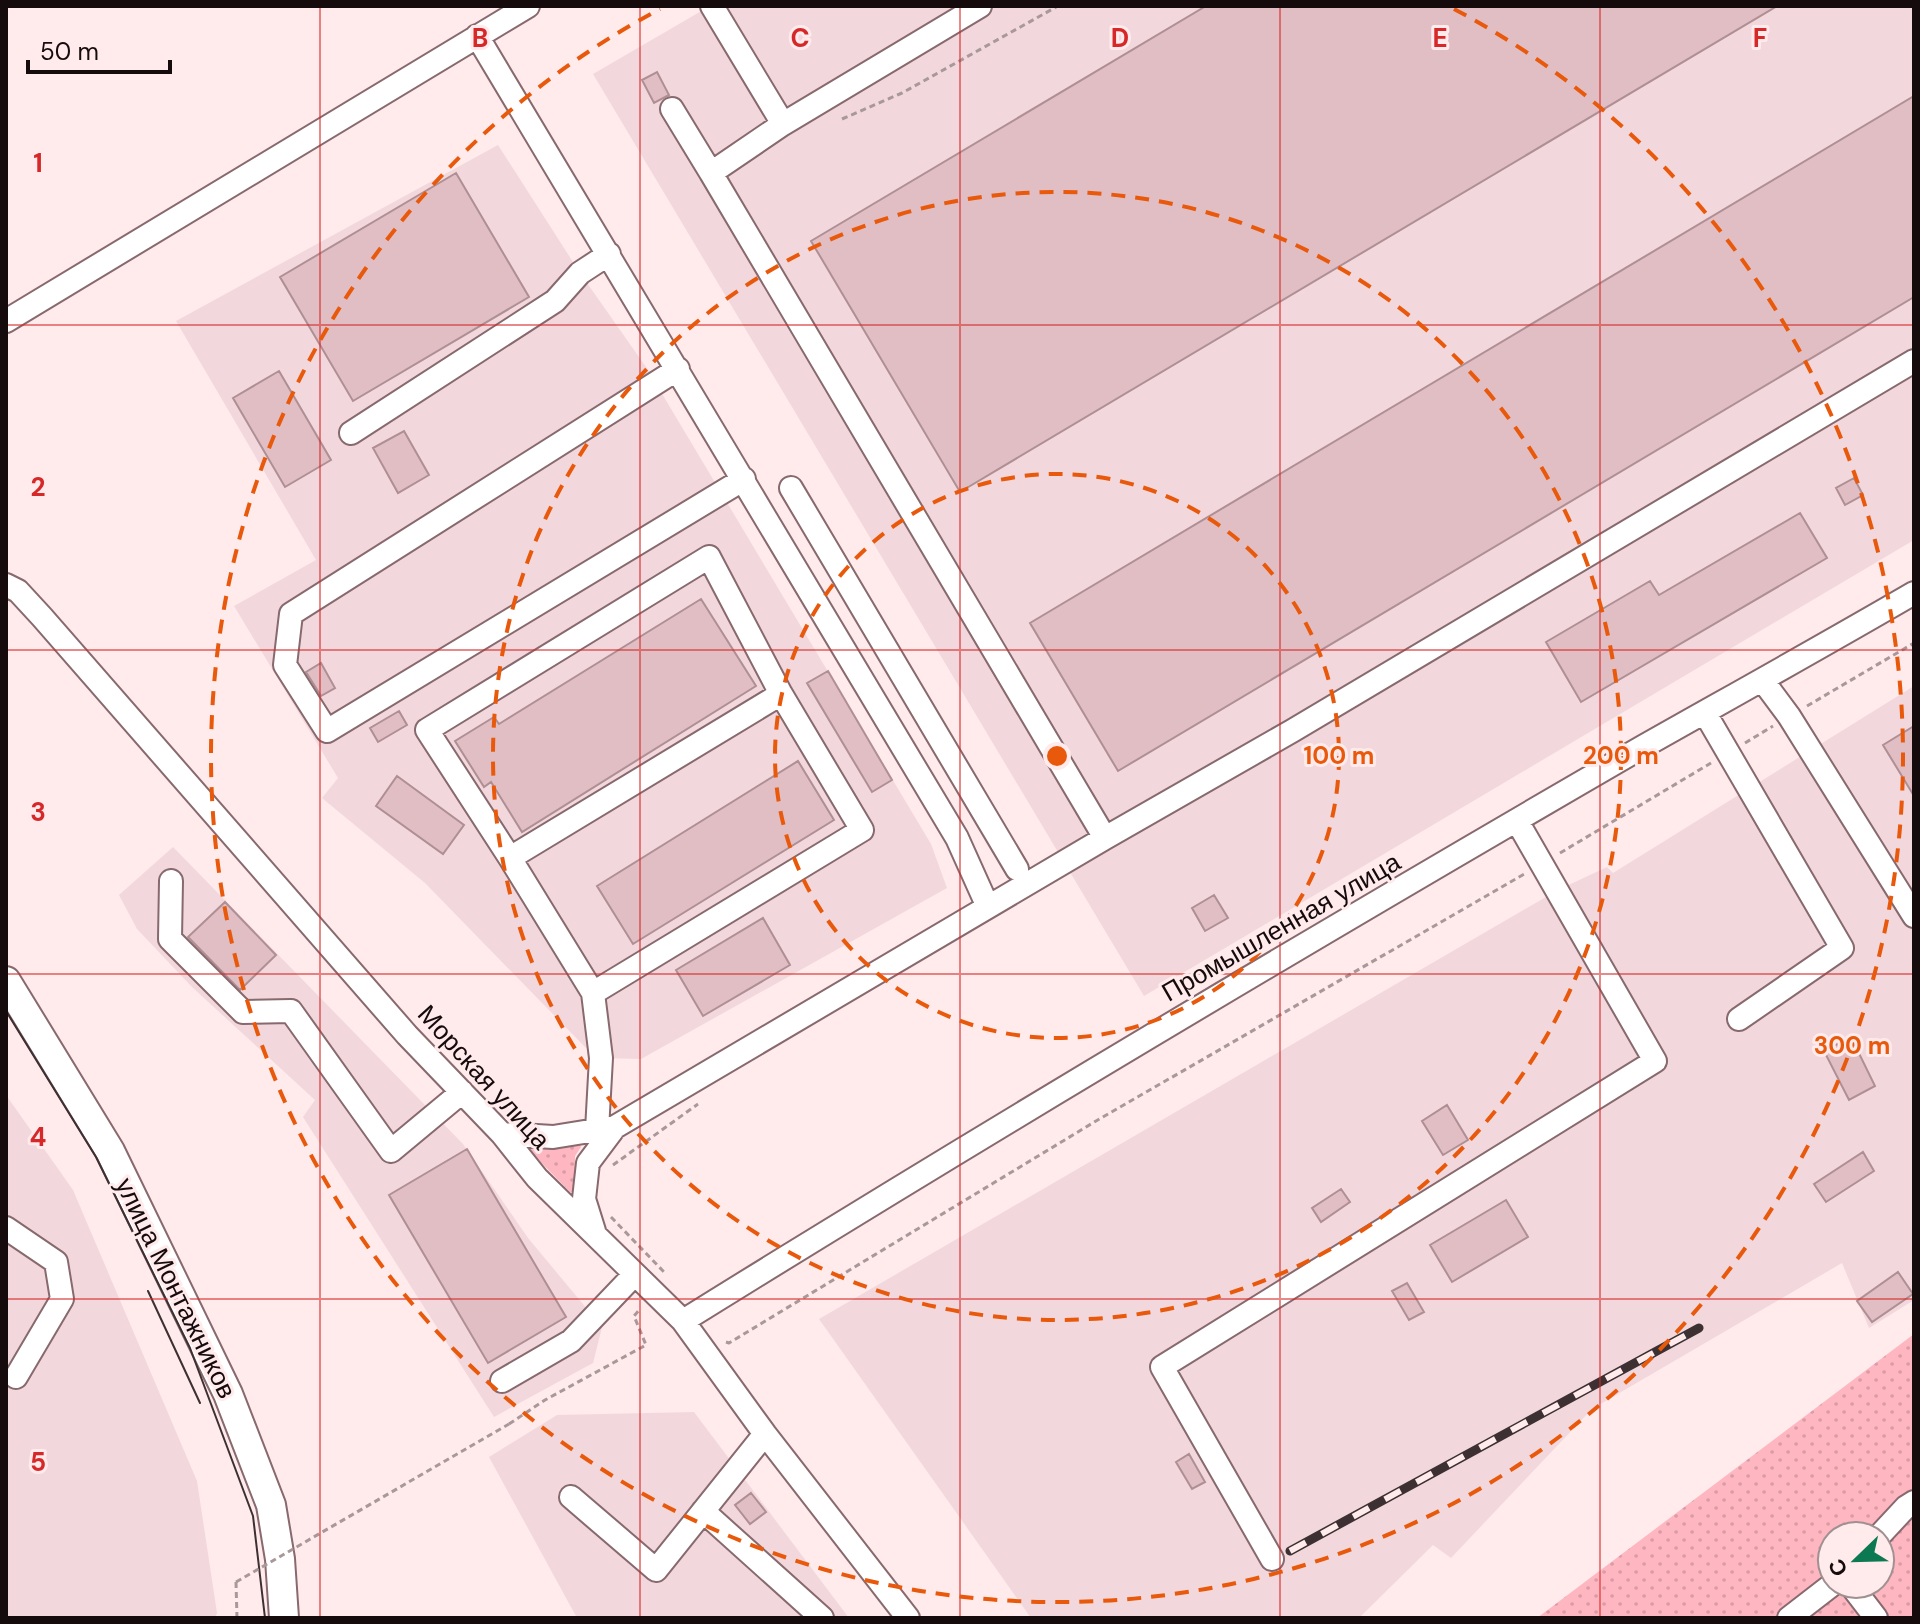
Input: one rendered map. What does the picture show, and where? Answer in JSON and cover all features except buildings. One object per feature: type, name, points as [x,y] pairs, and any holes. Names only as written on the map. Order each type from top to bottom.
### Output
[{"type":"main road","name":"улица Монтажников","points":[[6,981],[110,1151],[228,1394],[271,1505],[280,1559],[284,1618]]},
{"type":"street","points":[[6,321],[528,6]]},
{"type":"street","points":[[712,6],[783,124]]},
{"type":"street","points":[[711,173],[783,124],[980,6]]},
{"type":"street","points":[[477,36],[957,838],[988,907]]},
{"type":"street","points":[[672,109],[1105,838]]},
{"type":"street","points":[[351,433],[555,301],[580,273],[609,254]]},
{"type":"street","points":[[502,1134],[553,1137],[606,1129],[1292,731],[1914,361]]},
{"type":"street","points":[[678,369],[291,614],[285,665],[327,731],[744,479]]},
{"type":"street","points":[[791,488],[1017,869]]},
{"type":"street","points":[[593,993],[862,830],[781,694],[709,557],[427,730],[593,993],[606,1129],[588,1163],[584,1199],[595,1235]]},
{"type":"street","name":"Морская улица","points":[[6,585],[18,591],[42,617],[407,1035],[502,1134],[537,1178],[683,1321],[765,1434],[908,1618]]},
{"type":"street","name":"Промышленная улица","points":[[683,1321],[1073,1082],[1517,821],[1914,593]]},
{"type":"street","points":[[843,646],[874,627]]},
{"type":"street","points":[[1763,681],[1789,716],[1914,916]]},
{"type":"street","points":[[510,858],[781,694]]},
{"type":"street","points":[[1705,713],[1842,948],[1739,1019]]},
{"type":"street","points":[[1272,1559],[1162,1367],[1655,1061],[1517,821]]},
{"type":"street","points":[[171,881],[170,939],[243,1012],[291,1011],[391,1151],[462,1092]]},
{"type":"street","points":[[6,1228],[56,1262],[62,1299],[16,1377]]},
{"type":"street","points":[[502,1381],[571,1341],[635,1274]]},
{"type":"street","points":[[571,1497],[656,1570],[765,1434]]},
{"type":"street","points":[[1894,1520],[1914,1502]]},
{"type":"street","points":[[703,1511],[822,1618]]},
{"type":"street","points":[[1789,1618],[1816,1597]]},
{"type":"street","points":[[1862,1600],[1876,1618]]},
{"type":"path","points":[[842,119],[902,93],[1058,6]]},
{"type":"path","points":[[719,1340],[729,1343],[1096,1121],[1541,864],[1914,643]]},
{"type":"path","points":[[613,1166],[706,1098]]},
{"type":"path","points":[[237,1618],[236,1582],[509,1424],[545,1400],[646,1345],[634,1316],[667,1279],[661,1267],[605,1211]]},
{"type":"shaded area","points":[[710,6],[1914,6],[1914,540],[1144,996],[593,74]]},
{"type":"shaded area","points":[[498,145],[580,273],[646,367],[931,844],[947,888],[641,1059],[601,1058],[585,1047],[425,883],[322,798],[338,778],[234,606],[316,560],[176,321]]},
{"type":"shaded area","points":[[1914,686],[1914,1300],[1869,1328],[1842,1263],[1592,1409],[1451,1558],[1433,1545],[1359,1618],[1031,1618],[819,1319],[1558,890],[1607,867],[1613,873]]},
{"type":"shaded area","points":[[173,847],[463,1144],[528,1238],[602,1327],[593,1363],[494,1417],[303,1117],[315,1100],[192,987],[137,929],[119,895]]},
{"type":"shaded area","points":[[6,1095],[73,1190],[197,1481],[217,1613],[215,1618],[6,1618]]},
{"type":"shaded area","points":[[579,1142],[581,1147],[575,1156],[575,1192],[570,1192],[531,1152],[530,1144],[568,1147]]},
{"type":"shaded area","points":[[1914,1334],[1914,1618],[1537,1618]]},
{"type":"shaded area","points":[[694,1412],[849,1618],[577,1618],[489,1457],[557,1415]]},
{"type":"tram line","points":[[6,1011],[96,1157],[190,1348],[253,1516],[265,1618]]},
{"type":"tram line","points":[[148,1291],[200,1403]]},
{"type":"railway","points":[[1290,1551],[1699,1328]]}]
